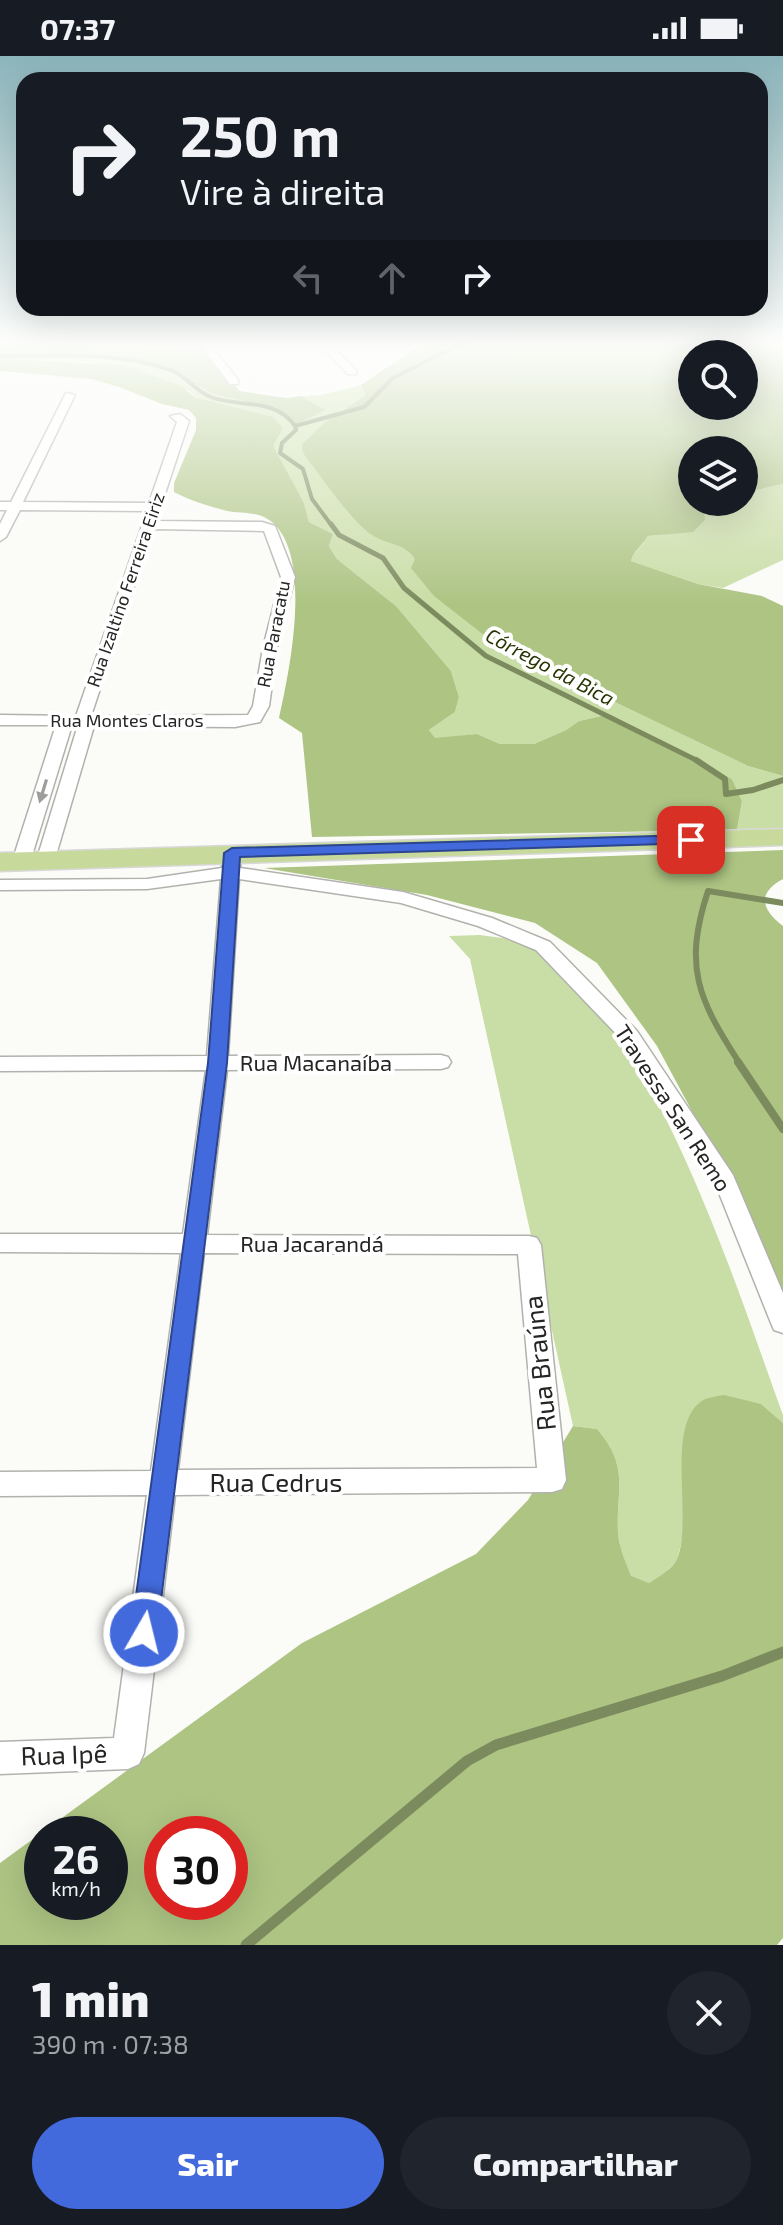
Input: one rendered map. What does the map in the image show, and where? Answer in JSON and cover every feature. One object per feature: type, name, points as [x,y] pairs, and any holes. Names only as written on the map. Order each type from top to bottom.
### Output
[{"type":"main road","points":[[22,862],[232,862],[783,837]]},
{"type":"street","points":[[0,537],[53,429]]},
{"type":"street","name":"Rua Izaltino Ferreira Eiriz","points":[[78,721],[180,429]]},
{"type":"street","points":[[0,506],[154,507]]},
{"type":"street","name":"Rua Paracatu","points":[[148,525],[262,526],[270,529],[288,577],[270,648],[261,706],[254,719]]},
{"type":"street","name":"Rua Montes Claros","points":[[0,720],[235,722],[254,719]]},
{"type":"street","points":[[22,862],[78,721]]},
{"type":"street","points":[[22,862],[78,721]]},
{"type":"street","points":[[165,1484],[217,1063],[232,862]]},
{"type":"street","name":"Travessa San Remo","points":[[0,885],[147,884],[232,862],[403,898],[485,922],[543,946],[630,1036],[725,1181],[783,1323]]},
{"type":"street","name":"Rua Macanaíba","points":[[0,1064],[441,1062]]},
{"type":"street","name":"Rua Jacarandá","points":[[0,1243],[529,1245]]},
{"type":"street","name":"Rua Braúna","points":[[529,1245],[552,1480]]},
{"type":"street","name":"Rua Cedrus","points":[[0,1484],[552,1480]]},
{"type":"street","name":"Rua Ipê","points":[[0,1758],[128,1753],[165,1484]]},
{"type":"green space","points":[[282,429],[318,429],[303,443],[303,453],[372,535],[410,550],[498,646],[748,766],[783,776],[783,828],[737,830],[742,801],[732,779],[610,714],[579,721],[534,744],[500,744],[477,734],[435,739],[429,730],[455,712],[459,697],[451,671],[396,606],[337,559],[329,546],[333,534],[309,522],[304,503],[272,446]]},
{"type":"green space","points":[[282,429],[273,446],[304,503],[309,522],[333,534],[329,546],[337,559],[396,606],[451,671],[459,697],[455,712],[429,730],[435,738],[477,734],[500,744],[534,744],[579,721],[610,714],[732,779],[742,801],[737,830],[312,837],[302,733],[279,718],[293,641],[295,580],[290,553],[280,531],[264,517],[227,511],[174,492],[174,483],[196,430]]},
{"type":"green space","points":[[318,429],[783,429],[783,484],[758,490],[758,436],[678,436],[678,516],[705,516],[705,520],[693,532],[648,536],[631,561],[698,584],[762,596],[783,606],[783,776],[748,766],[498,646],[434,596],[411,568],[415,559],[411,554],[363,528],[303,453],[302,444]]},
{"type":"green space","points":[[783,484],[783,560],[723,588],[698,584],[631,561],[648,536],[673,530],[696,516],[758,516],[758,490]]},
{"type":"green space","points":[[783,850],[783,879],[769,890],[765,901],[770,913],[783,926],[783,1328],[694,1115],[657,1046],[597,963],[535,923],[427,895],[264,868]]},
{"type":"green space","points":[[480,935],[522,943],[568,975],[609,1023],[648,1084],[713,1226],[783,1415],[783,1423],[761,1404],[704,1400],[686,1434],[683,1452],[684,1509],[678,1557],[671,1567],[649,1583],[631,1577],[621,1549],[618,1533],[619,1478],[614,1455],[597,1429],[573,1426],[470,959],[449,936]]},
{"type":"green space","points":[[724,1395],[761,1404],[783,1423],[783,1938],[777,1945],[0,1945],[0,1863],[24,1846],[24,1920],[128,1920],[128,1816],[65,1816],[302,1643],[476,1554],[528,1500],[573,1426],[597,1429],[614,1455],[619,1478],[619,1538],[631,1576],[649,1583],[672,1566],[681,1542],[685,1428],[692,1411],[705,1399]]},
{"type":"waterway","name":"Córrego da Bica","points":[[296,429],[282,443],[280,453],[303,469],[312,499],[332,526]]},
{"type":"waterway","name":"Córrego da Bica","points":[[331,524],[339,535],[383,558],[404,588],[486,656],[696,760]]},
{"type":"waterway","name":"Córrego da Bica","points":[[696,760],[700,762]]},
{"type":"waterway","points":[[696,760],[725,779],[726,794],[753,790],[783,780]]},
{"type":"waterway","name":"Córrego da Bica","points":[[740,1064],[714,1020],[699,982],[696,962],[700,918],[708,891],[783,903]]},
{"type":"waterway","name":"Córrego da Bica","points":[[738,1062],[783,1129]]},
{"type":"waterway","points":[[246,1945],[467,1761],[496,1745],[722,1676],[783,1652]]},
{"type":"route","points":[[144,1633],[217,1063],[232,853],[691,840]]}]
